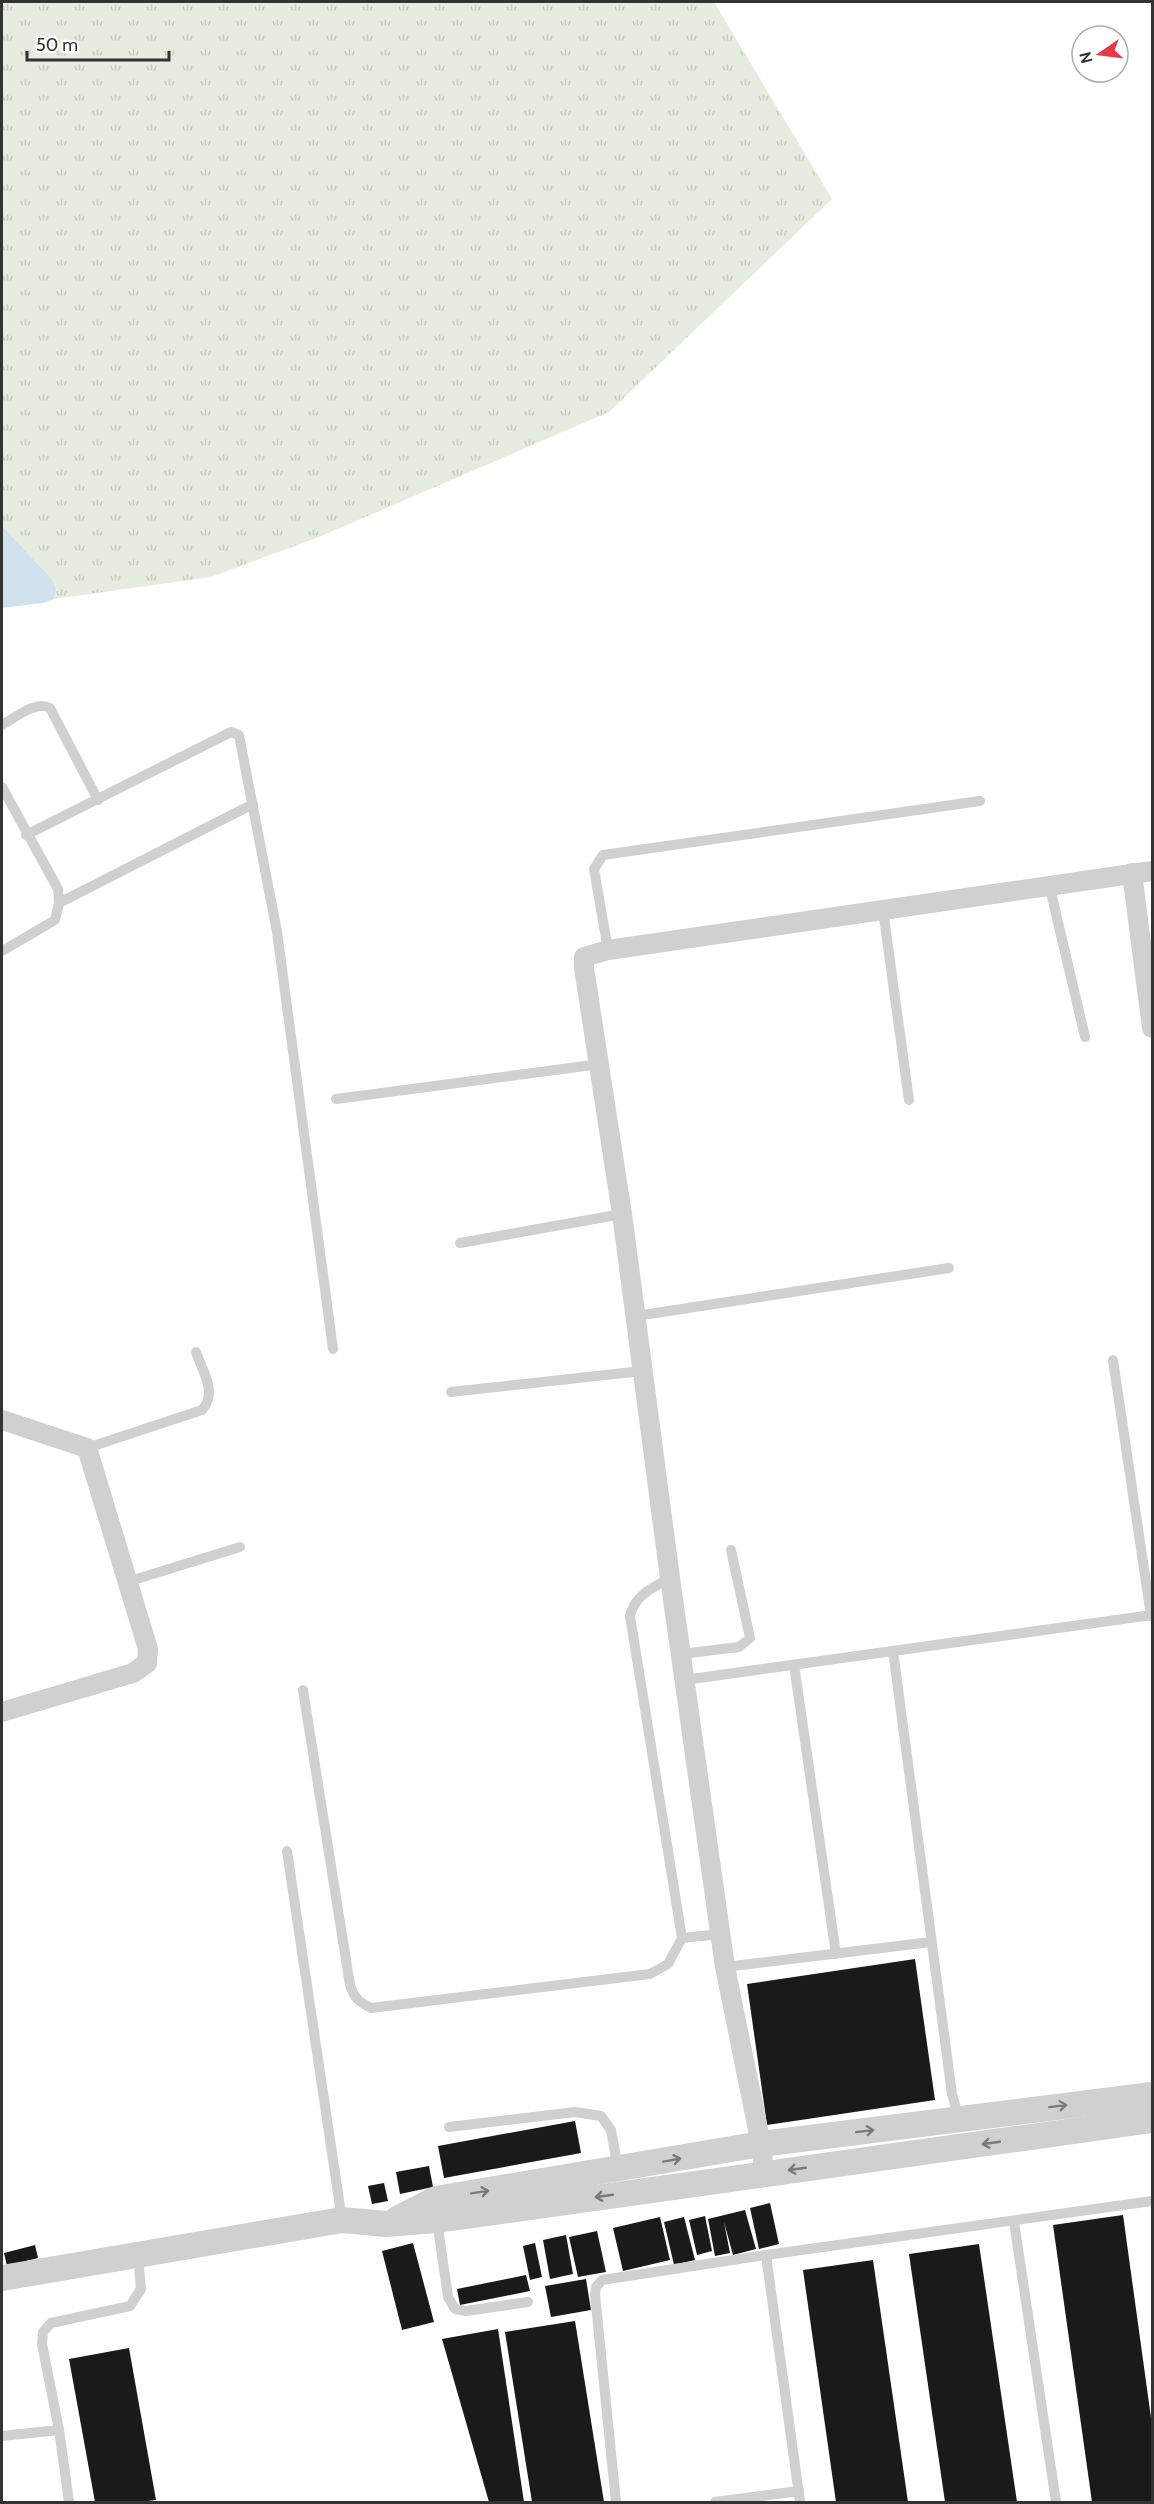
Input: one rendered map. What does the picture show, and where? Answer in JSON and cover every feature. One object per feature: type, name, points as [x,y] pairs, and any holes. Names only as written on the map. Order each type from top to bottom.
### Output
[{"type":"street","points":[[764,2173],[761,2144],[725,1967],[622,1214],[583,961],[588,954],[608,950],[1049,884],[1152,871]]},
{"type":"street","points":[[1132,873],[1151,1006],[1152,1028]]},
{"type":"street","points":[[2,1420],[87,1448],[148,1650],[147,1663],[142,1668],[103,1683],[2,1712]]},
{"type":"street","points":[[2,2278],[342,2220],[386,2224],[436,2210],[618,2169],[761,2144],[1152,2095]]},
{"type":"street","points":[[1112,2100],[1114,2125]]},
{"type":"street","points":[[436,2210],[764,2173],[1152,2120]]},
{"type":"lane","points":[[2,725],[37,706],[44,705],[50,708],[98,800]]},
{"type":"lane","points":[[26,835],[231,732],[235,732],[242,740],[277,932],[333,1349]]},
{"type":"lane","points":[[2,787],[26,835],[58,889],[59,903],[55,920],[2,951]]},
{"type":"lane","points":[[608,950],[594,868],[603,855],[980,801]]},
{"type":"lane","points":[[59,903],[253,804]]},
{"type":"lane","points":[[1049,884],[1085,1036]]},
{"type":"lane","points":[[883,910],[909,1100]]},
{"type":"lane","points":[[336,1099],[600,1064]]},
{"type":"lane","points":[[460,1243],[622,1214]]},
{"type":"lane","points":[[636,1316],[949,1268]]},
{"type":"lane","points":[[87,1448],[202,1410],[210,1399],[210,1389],[196,1352]]},
{"type":"lane","points":[[684,1680],[1152,1615],[1113,1360]]},
{"type":"lane","points":[[451,1392],[642,1371]]},
{"type":"lane","points":[[127,1582],[240,1547]]},
{"type":"lane","points":[[681,1654],[739,1647],[750,1638],[731,1550]]},
{"type":"lane","points":[[303,1690],[350,1985],[353,1995],[359,2002],[371,2008],[650,1974],[668,1964],[682,1938],[630,1616],[633,1603],[650,1589],[670,1578]]},
{"type":"lane","points":[[893,1651],[952,2094],[959,2119]]},
{"type":"lane","points":[[794,1665],[836,1954]]},
{"type":"lane","points":[[287,1851],[342,2220]]},
{"type":"lane","points":[[682,1938],[721,1934]]},
{"type":"lane","points":[[725,1967],[931,1942]]},
{"type":"lane","points":[[449,2127],[575,2112],[601,2116],[611,2130],[618,2169]]},
{"type":"lane","points":[[616,2502],[595,2295],[596,2287],[602,2280],[1152,2201]]},
{"type":"lane","points":[[436,2210],[448,2297],[455,2309],[466,2311],[528,2302]]},
{"type":"lane","points":[[1014,2222],[1056,2502]]},
{"type":"lane","points":[[69,2502],[59,2430],[42,2344],[43,2332],[51,2324],[130,2306],[141,2289],[138,2255]]},
{"type":"lane","points":[[766,2255],[800,2502]]},
{"type":"lane","points":[[2,2436],[59,2430]]},
{"type":"lane","points":[[715,2502],[799,2491]]},
{"type":"green space","points":[[2,2],[714,2],[832,199],[609,412],[319,537],[211,577],[54,599],[56,589],[52,579],[2,526]]},
{"type":"water","points":[[2,526],[52,579],[56,589],[54,599],[43,603],[2,608]]},
{"type":"building","points":[[915,1959],[935,2100],[767,2125],[747,1984]]},
{"type":"building","points":[[575,2121],[581,2153],[444,2178],[438,2146]]},
{"type":"building","points":[[429,2166],[433,2187],[400,2194],[396,2172]]},
{"type":"building","points":[[384,2183],[388,2201],[372,2204],[368,2186]]},
{"type":"building","points":[[770,2203],[779,2244],[759,2249],[750,2208]]},
{"type":"building","points":[[745,2210],[756,2249],[733,2255],[724,2222],[730,2253],[715,2256],[708,2219]]},
{"type":"building","points":[[1123,2215],[1152,2425],[1152,2502],[1092,2502],[1053,2225]]},
{"type":"building","points":[[705,2216],[712,2251],[697,2255],[689,2220]]},
{"type":"building","points":[[660,2217],[670,2260],[623,2271],[613,2228]]},
{"type":"building","points":[[684,2217],[695,2260],[674,2265],[664,2222]]},
{"type":"building","points":[[597,2231],[606,2272],[578,2277],[569,2237]]},
{"type":"building","points":[[566,2235],[573,2274],[550,2279],[543,2240]]},
{"type":"building","points":[[413,2243],[434,2322],[402,2330],[382,2251]]},
{"type":"building","points":[[535,2243],[542,2277],[530,2280],[523,2246]]},
{"type":"building","points":[[979,2244],[1017,2502],[945,2502],[909,2254]]},
{"type":"building","points":[[35,2245],[38,2258],[7,2266],[4,2253]]},
{"type":"building","points":[[873,2260],[908,2502],[836,2502],[803,2270]]},
{"type":"building","points":[[526,2275],[530,2291],[460,2305],[457,2289]]},
{"type":"building","points":[[586,2279],[591,2310],[551,2317],[545,2286]]},
{"type":"building","points":[[575,2321],[604,2502],[532,2502],[505,2332]]},
{"type":"building","points":[[498,2329],[524,2502],[489,2502],[442,2339]]},
{"type":"building","points":[[129,2348],[156,2500],[95,2502],[69,2359]]}]
